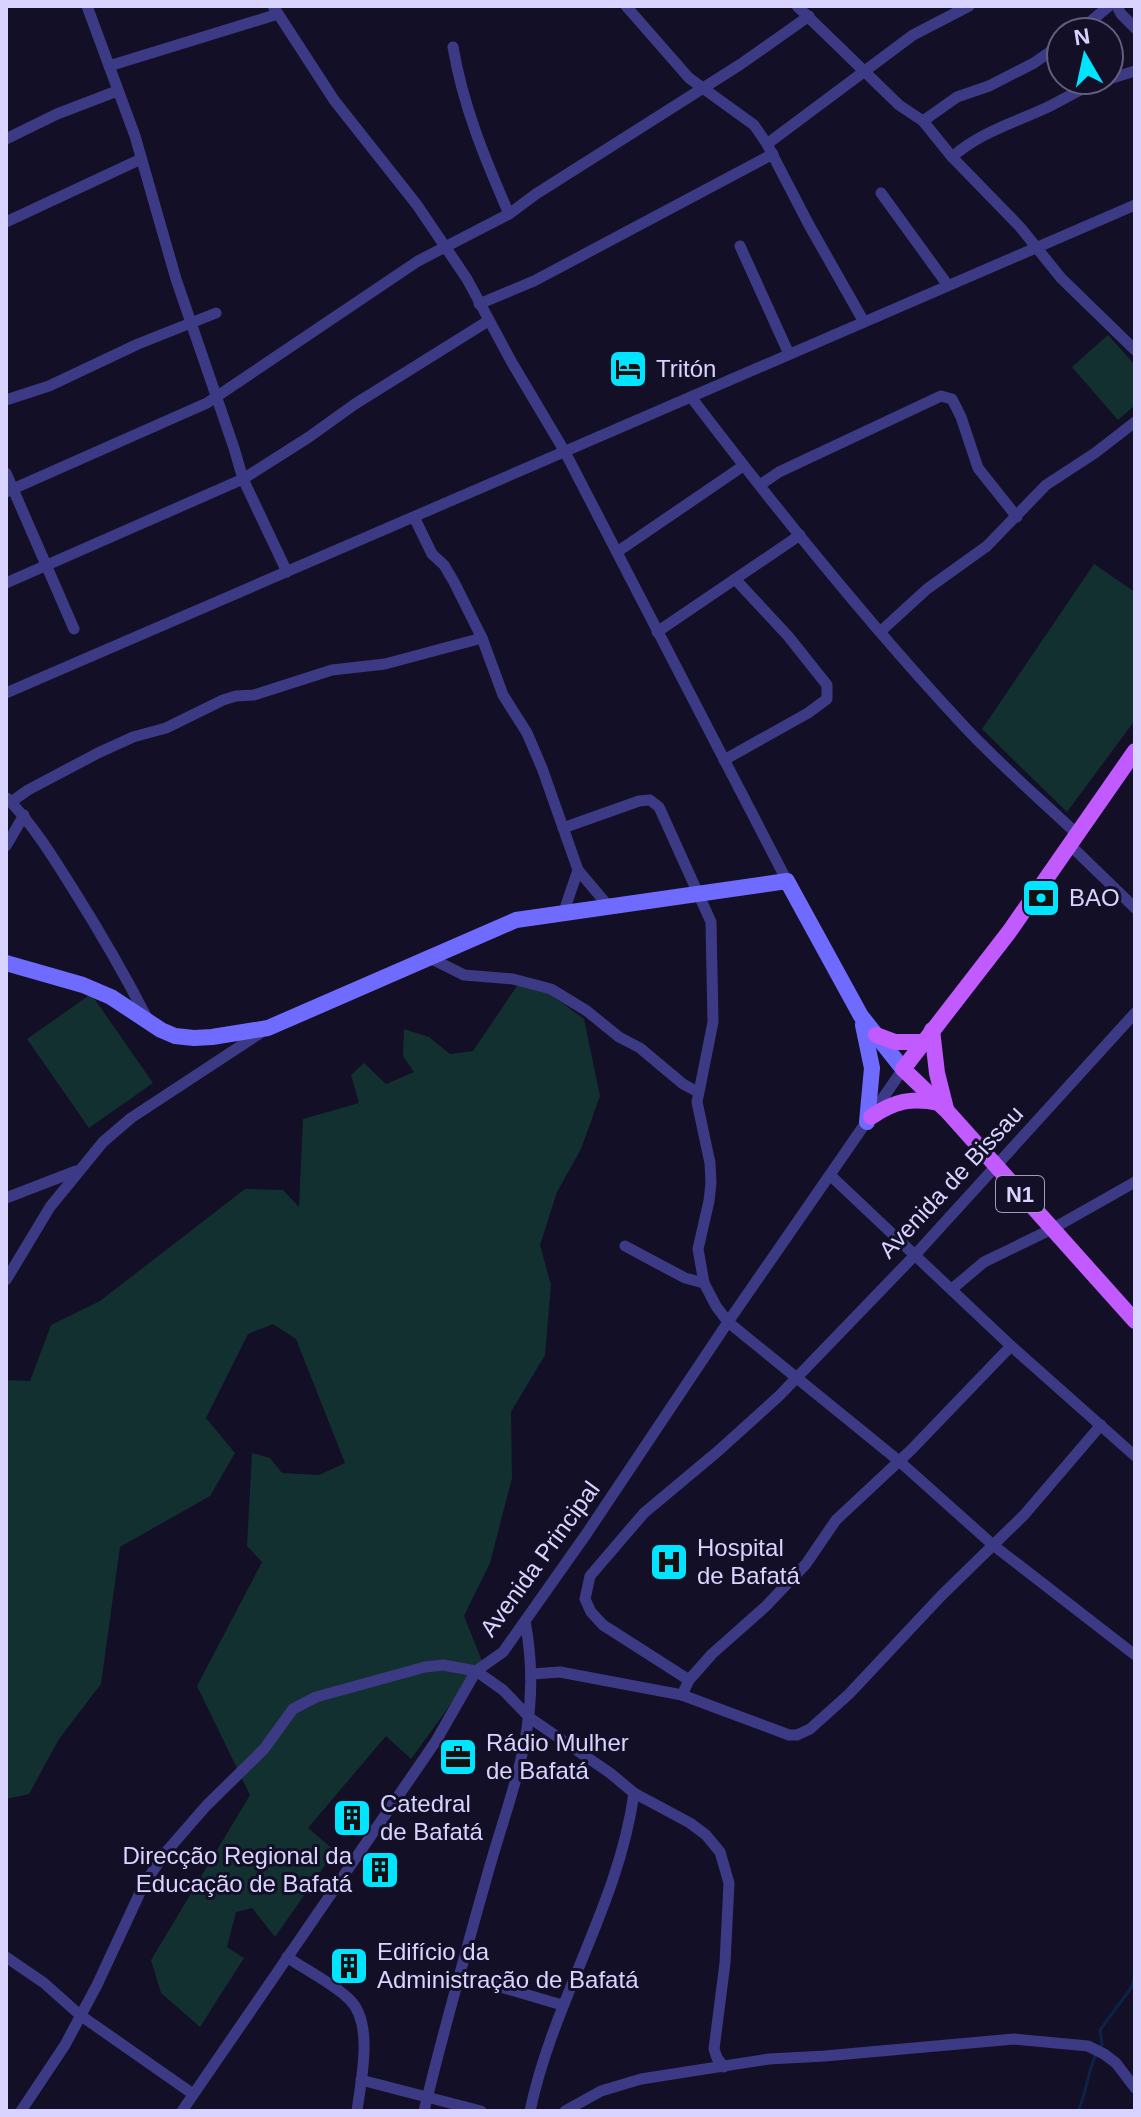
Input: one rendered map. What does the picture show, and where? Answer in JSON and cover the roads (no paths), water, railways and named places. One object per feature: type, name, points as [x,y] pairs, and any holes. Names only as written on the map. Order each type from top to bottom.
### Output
[{"type":"main road","points":[[903,1069],[1009,932],[1135,751]]},
{"type":"main road","points":[[876,1035],[895,1042],[928,1036]]},
{"type":"main road","points":[[869,1119],[892,1104],[908,1100],[943,1107],[928,1036]]},
{"type":"main road","name":"N1","points":[[903,1069],[943,1107],[1135,1321]]},
{"type":"street","points":[[87,6],[141,159],[243,479],[287,572]]},
{"type":"street","points":[[626,6],[677,67],[754,125],[864,322]]},
{"type":"street","points":[[797,6],[899,105],[923,121],[952,157],[1020,227],[1061,278],[1135,350]]},
{"type":"street","points":[[479,304],[534,281],[770,149],[913,35],[969,6]]},
{"type":"street","points":[[1117,6],[1135,28]]},
{"type":"street","points":[[109,66],[275,10],[334,100],[446,246],[467,279],[488,321],[565,452],[787,881],[861,1016],[903,1069]]},
{"type":"street","points":[[9,490],[182,415],[217,396],[387,281],[509,214],[809,16]]},
{"type":"street","points":[[453,47],[458,78],[479,146],[509,214]]},
{"type":"street","points":[[923,121],[957,97],[1000,81],[1045,55]]},
{"type":"street","points":[[6,139],[57,114],[117,91]]},
{"type":"street","points":[[952,157],[1002,125],[1065,96]]},
{"type":"street","points":[[6,222],[141,159]]},
{"type":"street","points":[[881,193],[947,284]]},
{"type":"street","points":[[6,693],[1135,205]]},
{"type":"street","points":[[740,246],[789,354]]},
{"type":"street","points":[[6,400],[49,386],[138,344],[216,313]]},
{"type":"street","points":[[6,583],[243,479],[488,321]]},
{"type":"street","points":[[760,485],[779,472],[941,396],[952,399],[978,468],[1017,517]]},
{"type":"street","points":[[691,397],[743,466],[880,632],[1135,908]]},
{"type":"street","points":[[880,632],[927,589],[987,546],[1046,485],[1135,422]]},
{"type":"street","points":[[617,552],[743,466]]},
{"type":"street","points":[[6,473],[9,490],[74,629]]},
{"type":"street","points":[[414,517],[432,554],[444,565],[454,582],[482,638],[503,695],[527,733],[578,870],[610,908]]},
{"type":"street","points":[[657,632],[800,535]]},
{"type":"street","points":[[724,760],[808,713],[827,699],[828,692],[827,685],[788,636],[735,579]]},
{"type":"street","points":[[150,1024],[107,944],[48,849],[24,815],[8,800],[98,753],[133,737],[166,728],[223,700],[254,695],[332,670],[385,664],[482,638]]},
{"type":"street","points":[[563,828],[639,801],[650,800],[659,807],[711,922],[714,996],[709,1046],[697,1102],[710,1163],[711,1183],[698,1249],[704,1283],[716,1306],[728,1322],[899,1461],[993,1545],[1135,1655]]},
{"type":"street","points":[[6,846],[24,815]]},
{"type":"street","points":[[563,914],[578,870]]},
{"type":"street","points":[[6,1280],[37,1226],[103,1142],[131,1118],[268,1028],[516,920],[787,881]]},
{"type":"street","points":[[427,957],[464,975],[513,979],[551,989],[587,1011],[619,1037],[640,1048],[683,1084],[698,1092]]},
{"type":"street","points":[[6,963],[97,991],[175,1036],[194,1038],[268,1028]]},
{"type":"street","name":"Avenida de Bissau","points":[[689,1680],[603,1625],[591,1612],[585,1599],[586,1588],[601,1562],[644,1513],[717,1452],[796,1378],[915,1255],[1135,1013]]},
{"type":"street","points":[[861,1016],[872,1068],[869,1119]]},
{"type":"street","name":"Avenida Principal","points":[[182,2111],[436,1741],[476,1671],[503,1652],[631,1472],[728,1322],[903,1069]]},
{"type":"street","points":[[6,1198],[79,1170]]},
{"type":"street","points":[[830,1175],[1011,1346],[1135,1456]]},
{"type":"street","points":[[952,1289],[984,1262],[1052,1229],[1135,1182]]},
{"type":"street","points":[[625,1246],[685,1278],[704,1283]]},
{"type":"street","points":[[682,1695],[689,1680],[712,1654],[766,1606],[806,1564],[844,1511],[899,1461],[1011,1346]]},
{"type":"street","points":[[532,1674],[560,1672],[682,1695],[789,1735],[804,1733],[849,1694],[941,1596],[1024,1515],[1101,1425]]},
{"type":"street","points":[[424,2111],[516,1780],[530,1718],[532,1674],[525,1621]]},
{"type":"street","points":[[21,2111],[65,2045],[152,1874],[206,1806],[264,1749],[293,1709],[303,1701],[316,1697],[425,1667],[443,1665],[476,1671],[503,1690],[530,1718],[634,1793],[706,1835],[720,1852],[729,1883],[726,1955],[714,2049],[724,2067]]},
{"type":"street","points":[[530,2111],[562,2005],[603,1909],[629,1822],[634,1793]]},
{"type":"street","points":[[6,1957],[44,1983],[80,2015],[193,2094]]},
{"type":"street","points":[[287,1957],[349,1999],[362,2019],[364,2035],[357,2111]]},
{"type":"street","points":[[460,1975],[562,2005]]},
{"type":"street","points":[[565,2111],[589,2097],[641,2079],[782,2057],[1014,2039],[1088,2046],[1116,2063],[1135,2088]]},
{"type":"street","points":[[361,2080],[481,2111]]},
{"type":"waterway","points":[[1078,2111],[1102,2044],[1100,2030],[1131,1988],[1135,1977]]},
{"type":"place","name":"Tritón","points":[[628,369]]},
{"type":"place","name":"BAO","points":[[1041,898]]},
{"type":"place","name":"Hospital de Bafatá","points":[[669,1562]]},
{"type":"place","name":"Rádio Mulher de Bafatá","points":[[458,1757]]},
{"type":"place","name":"Catedral de Bafatá","points":[[352,1818]]},
{"type":"place","name":"Direcção Regional da Educação de Bafatá","points":[[380,1870]]},
{"type":"place","name":"Edifício da Administração de Bafatá","points":[[349,1966]]}]
